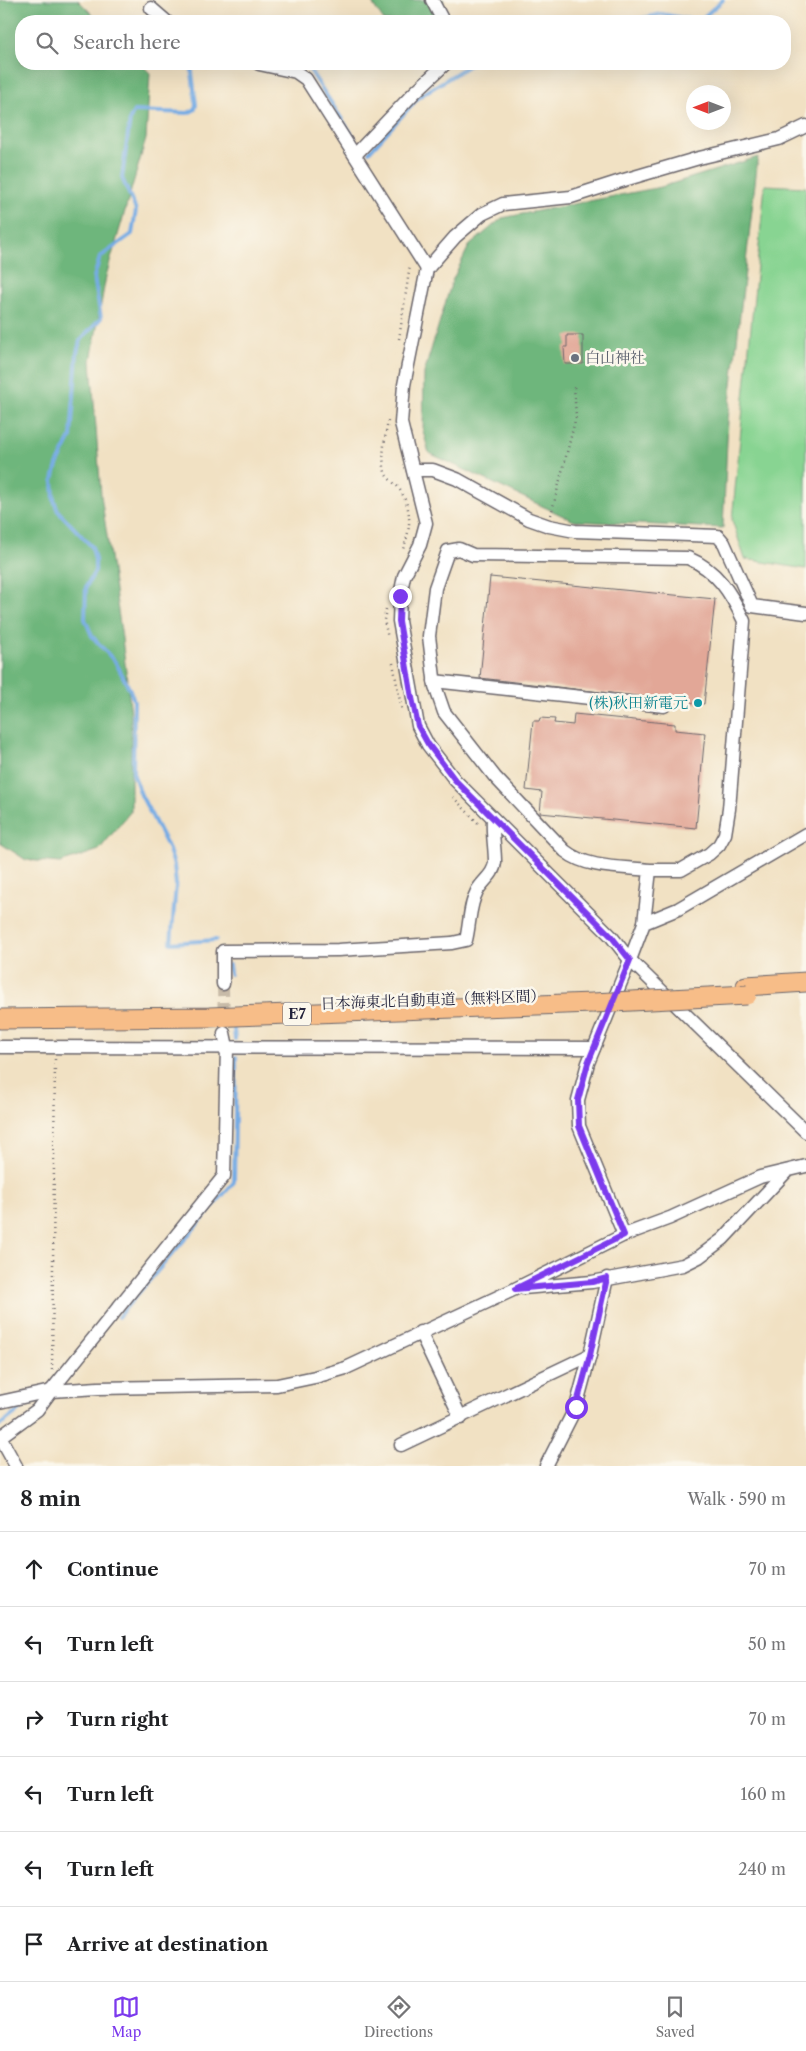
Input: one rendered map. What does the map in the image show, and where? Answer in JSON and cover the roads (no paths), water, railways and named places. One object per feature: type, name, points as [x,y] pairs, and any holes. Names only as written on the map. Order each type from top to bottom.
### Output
[{"type":"highway","name":"日本海東北自動車道（無料区間）","points":[[747,991],[806,982]]},
{"type":"highway","name":"日本海東北自動車道（無料区間）","points":[[0,1019],[209,1017],[747,991],[806,992]]},
{"type":"highway","name":"日本海東北自動車道（無料区間）","points":[[0,1007],[284,1005],[593,999]]},
{"type":"street","points":[[151,8],[159,15]]},
{"type":"street","points":[[287,70],[296,72],[306,79],[427,269]]},
{"type":"street","points":[[355,154],[439,70]]},
{"type":"street","points":[[806,126],[779,139],[699,158],[571,197],[503,204],[482,214],[455,237],[427,269],[404,385],[401,423],[426,523],[420,545],[404,576],[400,596],[399,621],[418,726],[428,744],[455,780],[611,936],[630,960],[806,1132]]},
{"type":"street","points":[[413,470],[433,470],[457,478],[528,519],[549,526],[575,531],[718,536],[724,542],[752,606],[806,613]]},
{"type":"street","points":[[459,549],[473,555],[688,558],[698,562],[719,578],[734,600],[744,621],[729,810],[725,834],[719,845],[709,854],[681,870],[650,870],[574,859],[495,777],[444,712],[434,681],[429,636],[434,588],[448,551],[459,549]]},
{"type":"street","points":[[434,681],[664,706]]},
{"type":"street","points":[[223,984],[223,951],[338,950],[452,943],[466,940],[472,906],[478,891],[492,873],[495,862],[492,837],[493,819]]},
{"type":"street","points":[[644,923],[678,909],[806,834]]},
{"type":"street","points":[[624,1235],[579,1126],[578,1100],[588,1063],[644,923],[650,870]]},
{"type":"street","points":[[16,1466],[0,1437],[37,1410],[224,1176],[227,1047],[224,1033]]},
{"type":"street","points":[[0,1047],[594,1048]]},
{"type":"street","points":[[0,1402],[51,1391],[98,1388],[277,1385],[346,1368],[515,1289],[624,1235],[670,1218],[760,1177],[806,1166]]},
{"type":"street","points":[[515,1289],[592,1282],[683,1265],[699,1257],[723,1239],[787,1171]]},
{"type":"street","points":[[546,1466],[576,1407],[607,1278]]},
{"type":"street","points":[[420,1332],[461,1418]]},
{"type":"street","points":[[401,1445],[590,1355]]},
{"type":"waterway","points":[[706,15],[723,0]]},
{"type":"waterway","points":[[657,15],[666,15]]},
{"type":"waterway","points":[[192,70],[196,105],[194,110],[188,113],[134,111],[130,119],[122,178],[136,210],[132,234],[100,257],[94,277],[101,318],[80,341],[77,353],[71,437],[57,465],[53,480],[54,500],[58,511],[92,547],[95,560],[95,571],[86,587],[85,619],[92,636],[116,663],[134,701],[133,773],[141,795],[168,847],[174,865],[176,885],[171,943],[216,940]]},
{"type":"waterway","points":[[310,70],[354,138]]},
{"type":"waterway","points":[[369,152],[420,96],[461,70]]},
{"type":"waterway","points":[[229,965],[230,974]]},
{"type":"waterway","points":[[233,1021],[235,1039]]},
{"type":"waterway","points":[[118,1317],[234,1182],[236,1057]]},
{"type":"waterway","points":[[0,1425],[34,1399]]},
{"type":"tunnel","points":[[223,984],[224,1023]]},
{"type":"place","name":"白山神社","points":[[575,358]]},
{"type":"place","name":"(株)秋田新電元","points":[[698,703]]}]
